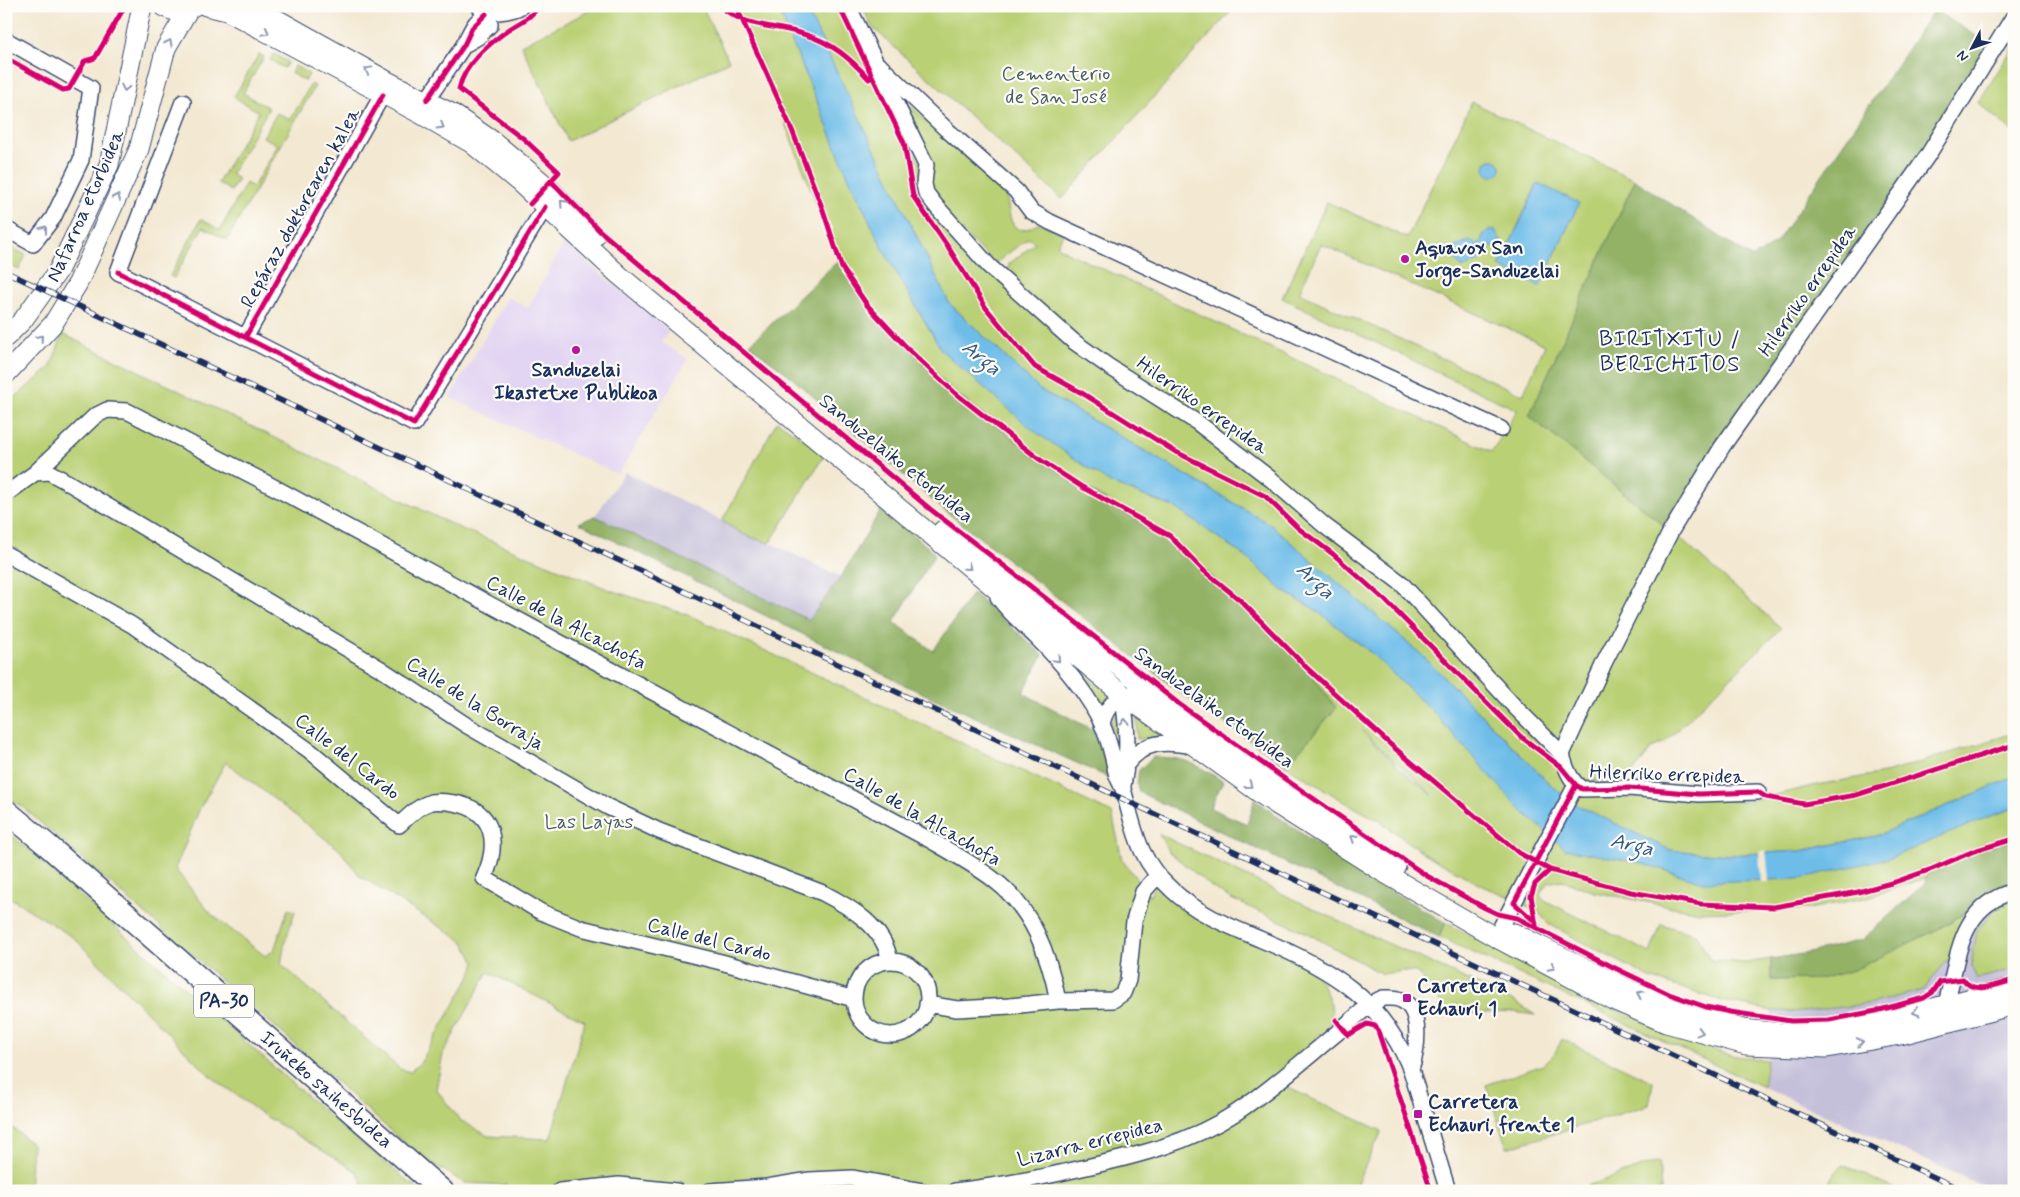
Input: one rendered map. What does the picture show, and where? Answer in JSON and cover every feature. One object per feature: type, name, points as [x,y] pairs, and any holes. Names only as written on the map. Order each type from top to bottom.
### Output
[{"type":"highway","name":"Iruñeko saihesbidea","points":[[6,811],[442,1191]]},
{"type":"main road","name":"Nafarroa etorbidea","points":[[6,337],[23,320],[58,271],[109,165],[142,6]]},
{"type":"main road","points":[[163,6],[176,12],[190,9]]},
{"type":"main road","name":"Sanduzelaiko etorbidea","points":[[206,6],[227,11],[423,107],[458,118],[493,141],[549,188],[587,229],[626,264],[994,580],[1122,694],[1268,799],[1316,830],[1381,871],[1497,931]]},
{"type":"main road","name":"Sanduzelaiko etorbidea","points":[[252,6],[386,88]]},
{"type":"main road","name":"Nafarroa etorbidea","points":[[6,374],[53,324],[78,283],[139,149],[166,48],[190,9]]},
{"type":"main road","name":"Sanduzelaiko etorbidea","points":[[423,107],[471,144],[545,207],[619,275],[994,580],[1256,770],[1409,875],[1497,931]]},
{"type":"main road","points":[[1497,931],[1677,1011],[1743,1029],[1781,1033],[1829,1033],[1884,1021],[2014,987]]},
{"type":"main road","points":[[1497,931],[1630,1008],[1666,1023],[1746,1045],[1827,1048],[1900,1035],[2014,1005]]},
{"type":"street","points":[[482,10],[511,11],[521,6]]},
{"type":"street","name":"Hilerriko errepidea","points":[[848,6],[926,165],[924,184],[926,193],[989,266],[1073,340],[1108,366],[1198,423],[1272,480],[1325,526],[1401,583],[1514,706],[1562,754],[1573,790],[1629,788],[1699,794],[1758,792]]},
{"type":"street","points":[[423,107],[464,45],[488,29],[490,22],[482,10]]},
{"type":"street","name":"Hilerriko errepidea","points":[[1562,754],[1605,661],[1671,531],[1722,447],[1928,155],[2014,16]]},
{"type":"street","points":[[6,40],[91,88],[81,160],[53,218],[33,244],[6,229]]},
{"type":"street","name":"Hilerriko errepidea","points":[[872,58],[1016,191],[1031,211],[1050,222],[1501,429]]},
{"type":"street","name":"Repáraz doktorearen kalea","points":[[246,336],[386,88]]},
{"type":"street","name":"Repáraz doktorearen kalea","points":[[183,102],[118,272],[246,336],[414,424],[545,207]]},
{"type":"street","name":"Calle de la Alcachofa","points":[[6,494],[35,473],[96,416],[107,410],[127,411],[930,840],[976,867],[994,880],[1015,900],[1037,930],[1049,958],[1058,1001]]},
{"type":"street","name":"Calle de la Borraja","points":[[35,473],[49,472],[67,482],[381,669],[515,754],[608,807],[659,832],[824,893],[846,905],[875,929],[887,948],[890,961]]},
{"type":"street","name":"Calle del Cardo","points":[[6,554],[132,625],[310,751],[399,825],[421,806],[433,802],[459,804],[471,808],[489,826],[492,837],[494,848],[491,863],[484,878],[541,912],[581,928],[722,962],[854,999]]},
{"type":"street","points":[[994,580],[1010,613],[1037,638],[1081,687],[1105,731],[1126,743],[1147,746],[1172,742],[1194,746]]},
{"type":"street","points":[[1122,694],[1125,706],[1126,743],[1126,765],[1122,788]]},
{"type":"street","points":[[1256,770],[1223,754],[1143,694],[1122,694],[1111,704],[1103,718],[1105,731],[1138,845],[1148,863],[1170,889],[1214,920],[1304,958],[1341,981],[1371,1005],[1389,1028],[1404,1052],[1448,1191]]},
{"type":"street","points":[[1126,765],[1133,755],[1147,746]]},
{"type":"street","points":[[1497,931],[1524,885],[1573,790]]},
{"type":"street","points":[[927,1004],[957,1009],[1058,1001],[1112,1000],[1123,993],[1128,980],[1134,921],[1143,892],[1158,875]]},
{"type":"street","points":[[1946,1004],[1965,930],[1979,910],[1990,901],[2014,891]]},
{"type":"street","points":[[890,961],[910,966],[919,974],[928,993],[924,1015],[917,1024],[902,1032],[885,1034],[866,1025],[860,1018],[854,999],[860,977],[868,968],[878,963],[890,961]]},
{"type":"street","name":"Lizarra errepidea","points":[[956,1191],[1053,1175],[1127,1158],[1170,1145],[1204,1130],[1236,1112],[1282,1078],[1371,1005],[1383,998],[1398,998],[1408,1005],[1413,1013],[1416,1021],[1416,1054],[1411,1070]]},
{"type":"street","points":[[710,1191],[767,1187],[810,1180],[853,1178],[923,1191]]},
{"type":"street","points":[[560,1191],[619,1185],[676,1191]]},
{"type":"shaded area","name":"Sanduzelai Ikastetxe Publikoa","points":[[564,243],[669,331],[661,342],[688,359],[618,474],[450,398],[508,297],[528,308]]},
{"type":"shaded area","points":[[625,472],[722,521],[744,535],[770,543],[841,577],[809,620],[595,516]]},
{"type":"shaded area","points":[[2014,883],[2014,1191],[1994,1191],[1763,1087],[1772,1032],[1771,980]]},
{"type":"green space","points":[[599,6],[702,6],[729,61],[568,141],[521,45]]},
{"type":"green space","points":[[736,6],[777,6],[849,178],[885,253],[942,351],[1110,483],[1176,508],[1246,557],[1285,592],[1316,610],[1370,652],[1433,712],[1641,863],[1704,882],[1988,817],[2014,808],[2014,839],[1974,851],[1926,878],[1865,898],[1808,909],[1699,912],[1595,892],[1561,880],[1548,883],[1540,893],[1542,899],[1650,953],[1661,924],[1697,935],[1710,960],[1746,963],[1771,959],[1771,980],[1820,979],[1938,929],[1965,913],[1950,961],[1945,961],[1924,990],[1873,1003],[1803,1012],[1771,1011],[1722,1001],[1650,978],[1549,924],[1539,913],[1516,899],[1489,889],[1437,861],[1380,821],[1286,766],[1336,708],[1306,667],[1130,515],[1039,459],[955,393],[867,305],[839,260],[759,58]],"holes":[[[1361,730],[1432,794],[1403,771]]]},
{"type":"green space","points":[[805,6],[839,6],[922,167],[921,192],[937,213],[972,251],[1066,338],[1076,336],[1007,276],[1009,264],[1035,243],[1028,238],[996,263],[961,230],[939,204],[931,191],[929,165],[901,109],[902,103],[907,103],[1005,192],[1012,222],[1015,227],[1021,230],[1039,223],[1063,234],[1057,246],[1069,253],[1492,452],[1517,410],[1282,298],[1327,202],[1407,238],[1472,102],[1635,180],[1529,416],[1678,537],[1781,628],[1665,742],[1652,748],[1629,778],[1587,780],[1746,802],[1812,786],[1889,772],[2014,733],[2014,777],[1876,836],[1800,851],[1728,855],[1670,850],[1571,802],[1546,780],[1423,656],[1271,525],[1039,389],[949,303]],"holes":[[[1491,160],[1496,161],[1501,167],[1499,173],[1491,176],[1485,170],[1486,163]],[[1537,184],[1579,203],[1540,286],[1499,267]],[[1489,230],[1495,230],[1501,241],[1493,248],[1491,246],[1488,250],[1489,254],[1469,266],[1461,267],[1455,257],[1456,246],[1469,241],[1476,244],[1480,243],[1484,234]],[[1321,244],[1545,345],[1523,395],[1299,293]],[[1400,576],[1536,726],[1406,589]]]},
{"type":"green space","name":"Cementerio de San José","points":[[862,6],[1236,6],[1062,199],[872,27]]},
{"type":"green space","points":[[1934,10],[1994,47],[1671,531],[1529,416],[1635,180],[1752,258],[1776,243]]},
{"type":"green space","points":[[2014,46],[2014,133],[1978,103]]},
{"type":"green space","points":[[259,54],[264,57],[243,93],[269,108],[231,174],[238,179],[231,191],[218,183],[259,112],[234,97]]},
{"type":"green space","points":[[274,54],[288,62],[284,68],[270,60]]},
{"type":"green space","points":[[295,66],[309,74],[305,81],[291,73]]},
{"type":"green space","points":[[311,84],[315,86],[227,240],[203,227],[174,278],[170,276],[201,219],[220,230],[246,183],[253,187],[278,145],[263,137],[277,113],[290,120]]},
{"type":"green space","points":[[6,245],[26,255],[19,270],[6,263]]},
{"type":"green space","points":[[839,260],[867,305],[955,393],[1039,459],[1181,547],[1306,667],[1336,708],[1286,766],[1177,690],[940,507],[784,371],[749,345]]},
{"type":"green space","name":"Las Layas","points":[[63,334],[455,526],[610,590],[691,616],[1112,813],[1122,860],[1150,896],[1158,875],[1214,920],[1304,958],[1322,983],[1331,1004],[1332,1015],[1328,1027],[1273,1079],[1284,1086],[1382,1131],[1353,1191],[1028,1191],[1021,1181],[1003,1191],[512,1191],[506,1185],[464,1183],[413,1151],[281,1032],[25,809],[6,796],[6,405],[50,368]],"holes":[[[226,762],[340,850],[360,876],[464,942],[475,963],[470,977],[421,1062],[410,1072],[400,1069],[281,964],[285,942],[295,911],[288,909],[274,950],[265,956],[211,914],[175,869],[200,808]],[[488,972],[585,1021],[550,1139],[488,1136],[460,1120],[436,1089],[443,1054]]]},
{"type":"green space","points":[[777,421],[825,454],[770,543],[744,535],[722,521]]},
{"type":"green space","points":[[883,506],[935,554],[894,622],[933,651],[973,593],[1043,655],[1023,693],[1093,730],[1112,779],[909,687],[579,523],[595,516],[809,620],[841,577]]},
{"type":"green space","points":[[1078,669],[1110,695],[1102,705]]},
{"type":"green space","points":[[1121,710],[1121,736],[1112,733],[1111,721]]},
{"type":"green space","points":[[1137,717],[1164,738],[1137,739]]},
{"type":"green space","points":[[1153,757],[1183,760],[1223,781],[1210,808],[1247,824],[1254,798],[1324,849],[1446,923],[1439,937],[1139,792],[1137,784],[1139,770]]},
{"type":"green space","points":[[6,830],[337,1123],[420,1191],[367,1191],[356,1171],[262,1114],[209,1075],[74,938],[6,895]]},
{"type":"green space","points":[[1159,834],[1337,920],[1514,1001],[1535,1015],[1513,1012],[1451,1014],[1416,972],[1403,971],[1382,974],[1305,932],[1231,899],[1213,888],[1168,851]]},
{"type":"green space","points":[[2014,839],[2014,883],[1938,929],[1854,970],[1820,979],[1771,980],[1771,959],[1809,953],[1862,940],[1925,883],[1932,869],[1974,851]]},
{"type":"green space","points":[[2014,901],[2014,969],[1977,979],[1971,966],[1977,930],[1996,908]]},
{"type":"green space","points":[[1446,923],[1593,999],[1679,1038],[1728,1055],[1767,1060],[1763,1087],[1439,937]]},
{"type":"green space","points":[[1562,1039],[1653,1082],[1649,1105],[1507,1148],[1486,1085],[1543,1065],[1555,1053]]},
{"type":"green space","points":[[6,1122],[32,1144],[29,1191],[6,1191]]},
{"type":"green space","points":[[1659,1161],[1661,1191],[1573,1191]]},
{"type":"green space","points":[[1843,1165],[1899,1191],[1823,1191],[1833,1175]]},
{"type":"water","name":"Arga","points":[[777,6],[805,6],[949,303],[1039,389],[1271,525],[1423,656],[1546,780],[1571,802],[1670,850],[1728,855],[1800,851],[1876,836],[2014,777],[2014,808],[1893,857],[1798,879],[1704,882],[1641,863],[1565,849],[1519,808],[1433,712],[1370,652],[1316,610],[1285,592],[1246,557],[1176,508],[1110,483],[1034,431],[942,351],[885,253],[849,178]]},
{"type":"water","points":[[1493,160],[1501,168],[1493,176],[1485,168]]},
{"type":"water","points":[[1538,183],[1579,203],[1540,286],[1499,267]]},
{"type":"water","points":[[1489,230],[1495,230],[1501,241],[1493,248],[1491,246],[1488,250],[1489,254],[1470,266],[1461,267],[1456,261],[1453,252],[1456,246],[1469,241],[1476,244],[1480,243]]},
{"type":"pier","points":[[1766,850],[1769,882],[1761,882],[1759,851]]},
{"type":"railway","points":[[6,272],[1161,817],[1964,1191]]},
{"type":"cycle path","points":[[6,58],[63,90],[69,89],[85,61],[95,58],[125,6]]},
{"type":"cycle path","points":[[530,204],[559,172],[524,139],[459,89],[466,71],[478,55],[508,30],[529,17],[539,6]]},
{"type":"cycle path","points":[[720,6],[740,19],[792,31],[822,41],[855,64],[869,79]]},
{"type":"cycle path","points":[[736,6],[792,130],[823,210],[842,268],[867,305],[909,350],[955,393],[1039,459],[1082,487],[1170,536],[1203,570],[1240,600],[1306,667],[1391,745],[1519,853],[1550,870],[1631,892],[1701,904],[1774,907],[1858,892],[1895,882],[1974,851],[2014,839]]},
{"type":"cycle path","points":[[839,6],[904,143],[913,196],[950,250],[986,308],[1035,367],[1082,393],[1174,451],[1265,496],[1298,528],[1333,554],[1385,600],[1520,736],[1561,767],[1576,785],[1582,789],[1629,788],[1699,794],[1758,792],[1766,797],[1804,804],[1856,795],[2014,745]]},
{"type":"cycle path","points":[[427,100],[464,45],[472,28],[486,14]]},
{"type":"cycle path","points":[[246,336],[383,95]]},
{"type":"cycle path","points":[[551,181],[600,231],[930,509],[1179,704],[1427,876],[1485,908],[1498,914],[1517,918],[1669,994],[1706,1007],[1791,1021],[1829,1020],[1876,1011],[1924,998],[1933,992],[1940,982],[1963,979],[1973,987],[1980,988],[2014,980]]},
{"type":"cycle path","points":[[118,272],[414,424],[545,207]]},
{"type":"cycle path","points":[[1532,919],[1514,903],[1576,785]]},
{"type":"cycle path","points":[[1536,925],[1531,896],[1535,884],[1550,870]]},
{"type":"cycle path","points":[[1336,1020],[1348,1035],[1367,1024],[1375,1026],[1378,1031],[1431,1191]]},
{"type":"place","name":"Aquavox San Jorge-Sanduzelai","points":[[1405,259]]},
{"type":"place","name":"Sanduzelai Ikastetxe Publikoa","points":[[576,350]]},
{"type":"place","name":"Carretera Echauri, 1","points":[[1407,998]]},
{"type":"place","name":"Carretera Echauri, frente 1","points":[[1418,1114]]},
{"type":"district","name":"BIRITXITU / BERICHITOS","points":[[1670,352]]}]
